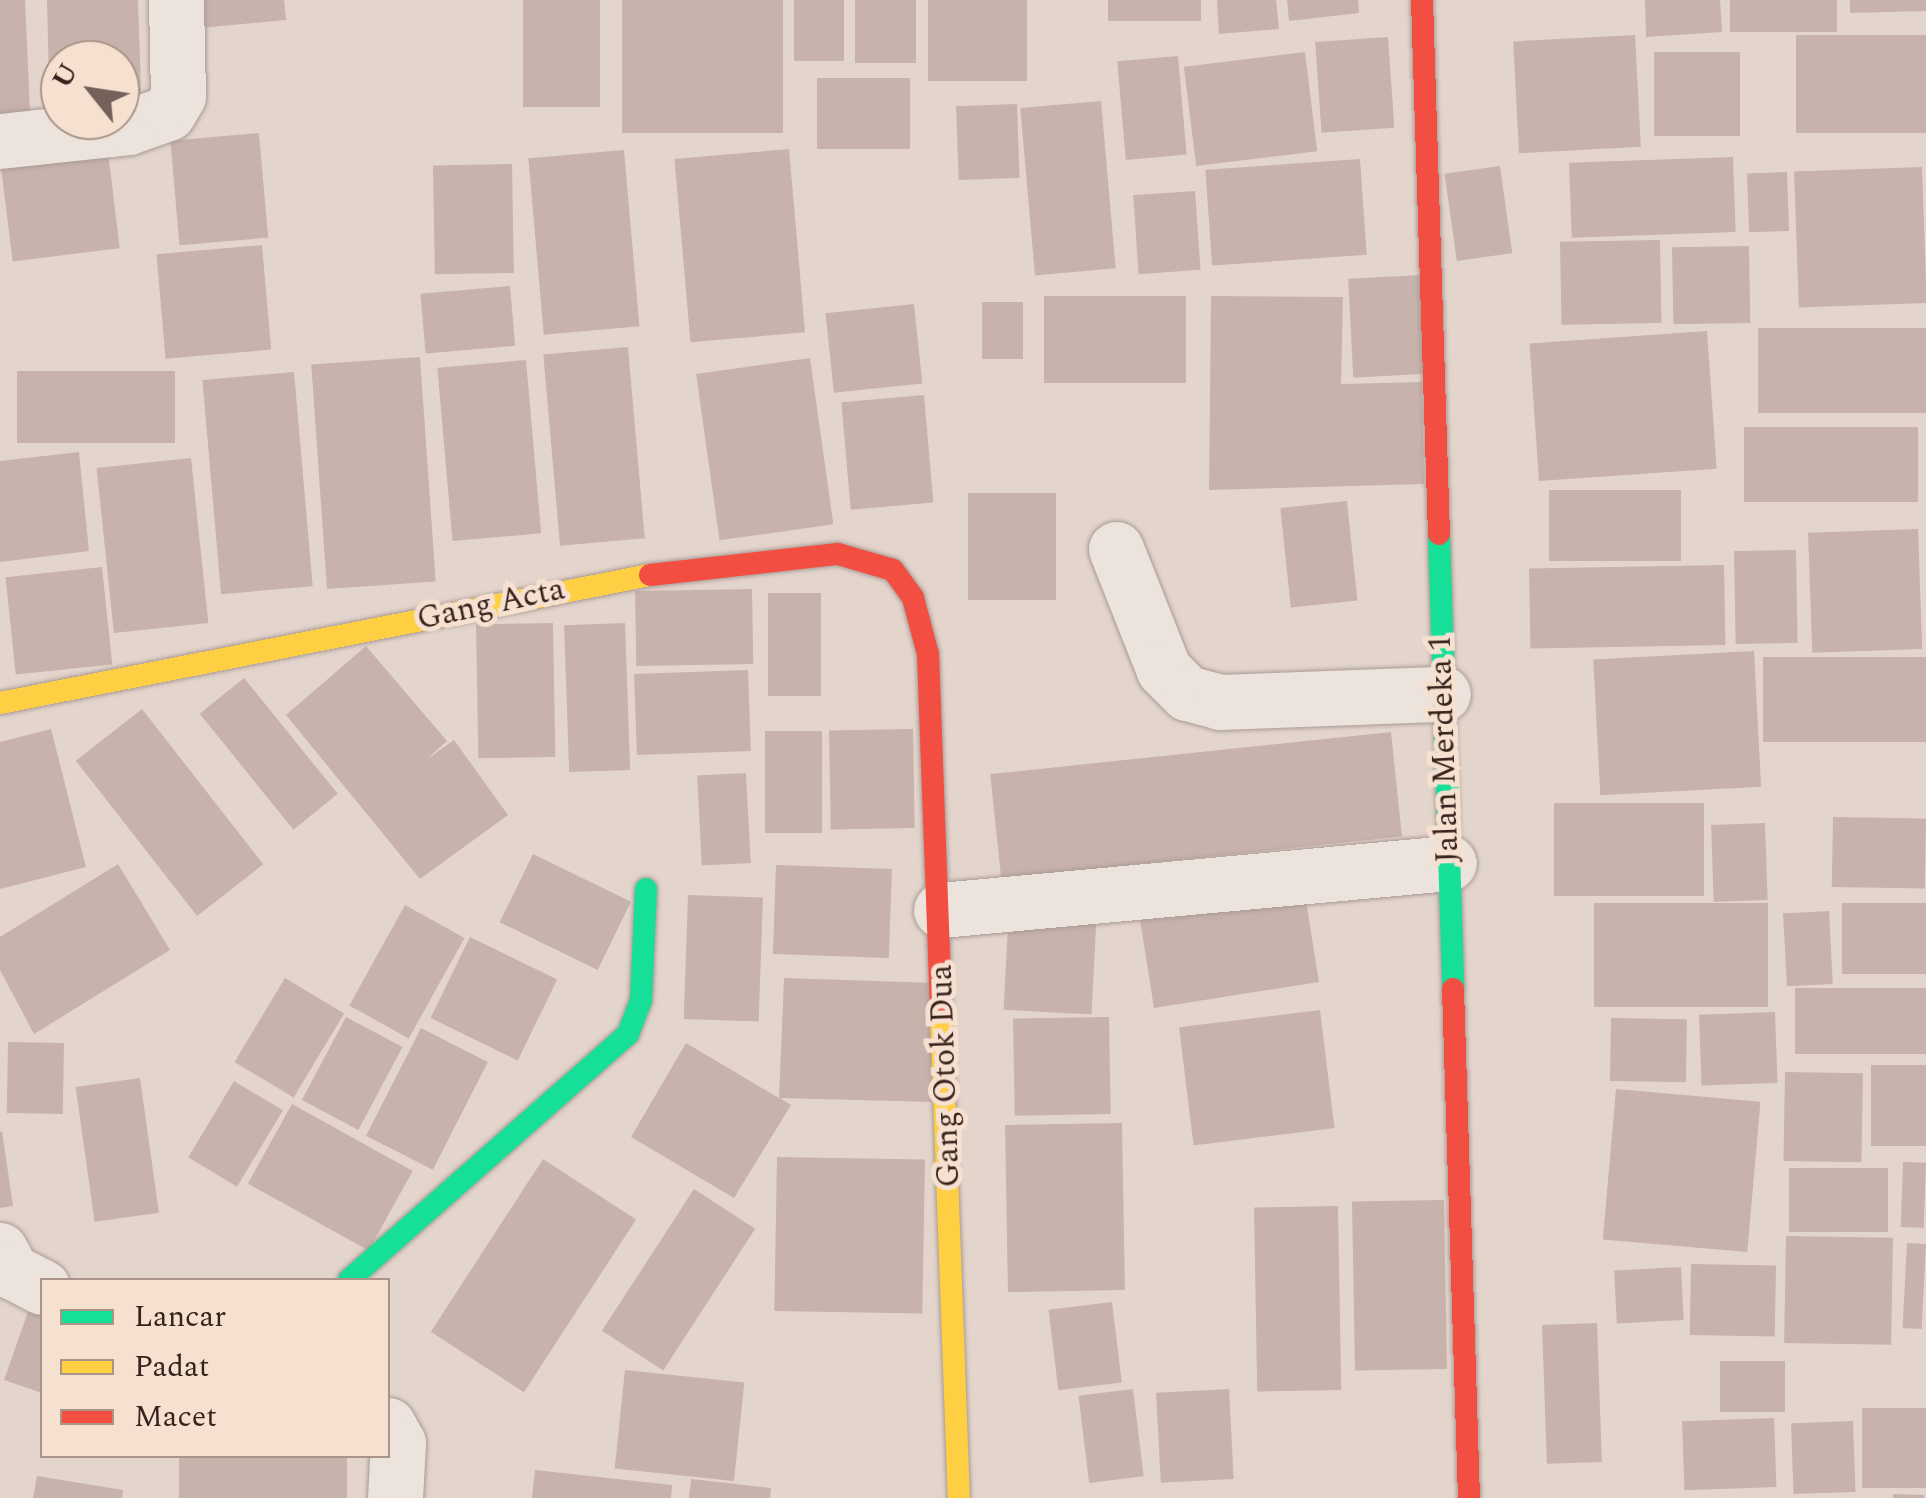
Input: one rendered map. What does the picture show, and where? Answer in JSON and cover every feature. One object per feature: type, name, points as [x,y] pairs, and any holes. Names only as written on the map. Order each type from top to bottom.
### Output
[{"type":"street","points":[[0,142],[128,128],[168,113],[178,96],[176,0]]},
{"type":"street","name":"Jalan Merdeka 1","points":[[1422,0],[1469,1498]]},
{"type":"street","points":[[1116,549],[1164,670],[1187,693],[1220,702],[1444,694]]},
{"type":"street","name":"Gang Acta","points":[[0,702],[619,578],[819,555],[892,570],[914,598],[928,654]]},
{"type":"street","name":"Gang Otok Dua","points":[[928,654],[941,910],[959,1498]]},
{"type":"street","points":[[941,910],[1449,863]]},
{"type":"street","points":[[351,1278],[628,1034],[642,1000],[646,890]]},
{"type":"street","points":[[0,1250],[11,1271],[40,1286]]},
{"type":"street","points":[[390,1428],[398,1443],[395,1498]]},
{"type":"building","points":[[0,0],[25,0],[31,133],[0,135]]},
{"type":"building","points":[[47,0],[138,0],[139,40],[48,40]]},
{"type":"building","points":[[197,0],[284,0],[286,20],[200,28]]},
{"type":"building","points":[[523,0],[600,0],[600,107],[523,107]]},
{"type":"building","points":[[622,0],[783,0],[783,133],[622,133]]},
{"type":"building","points":[[794,0],[844,0],[844,61],[794,61]]},
{"type":"building","points":[[855,0],[916,0],[916,63],[855,63]]},
{"type":"building","points":[[928,0],[1027,0],[1027,81],[928,81]]},
{"type":"building","points":[[1108,0],[1201,0],[1201,21],[1108,21]]},
{"type":"building","points":[[1217,0],[1276,0],[1279,29],[1219,34]]},
{"type":"building","points":[[1287,0],[1358,0],[1359,13],[1289,21]]},
{"type":"building","points":[[1645,0],[1720,0],[1722,32],[1646,37]]},
{"type":"building","points":[[1730,0],[1837,0],[1837,32],[1730,32]]},
{"type":"building","points":[[1850,0],[1926,0],[1926,11],[1850,13]]},
{"type":"building","points":[[1635,35],[1641,147],[1519,153],[1513,41]]},
{"type":"building","points":[[1796,35],[1926,35],[1926,133],[1796,133]]},
{"type":"building","points":[[1388,37],[1394,128],[1322,133],[1315,42]]},
{"type":"building","points":[[1305,52],[1317,151],[1196,166],[1184,67]]},
{"type":"building","points":[[1654,52],[1740,52],[1740,136],[1654,136]]},
{"type":"building","points":[[1178,56],[1187,155],[1126,160],[1117,61]]},
{"type":"building","points":[[817,78],[910,78],[910,149],[817,149]]},
{"type":"building","points":[[1101,101],[1116,268],[1035,275],[1020,108]]},
{"type":"building","points":[[1017,104],[1020,178],[959,180],[956,106]]},
{"type":"building","points":[[259,133],[268,238],[179,245],[170,141]]},
{"type":"building","points":[[107,144],[120,248],[13,261],[0,157]]},
{"type":"building","points":[[789,149],[805,332],[690,342],[674,159]]},
{"type":"building","points":[[624,150],[639,326],[544,335],[528,158]]},
{"type":"building","points":[[1733,157],[1736,232],[1572,238],[1569,163]]},
{"type":"building","points":[[1360,159],[1367,255],[1212,266],[1205,170]]},
{"type":"building","points":[[512,164],[514,273],[435,274],[433,165]]},
{"type":"building","points":[[1500,166],[1512,253],[1457,261],[1445,174]]},
{"type":"building","points":[[1922,167],[1926,303],[1799,307],[1794,171]]},
{"type":"building","points":[[1787,172],[1789,231],[1749,232],[1747,173]]},
{"type":"building","points":[[1195,191],[1201,270],[1139,274],[1133,195]]},
{"type":"building","points":[[1660,240],[1661,323],[1561,325],[1560,242]]},
{"type":"building","points":[[262,245],[271,350],[166,359],[156,254]]},
{"type":"building","points":[[1749,246],[1750,323],[1673,324],[1672,247]]},
{"type":"building","points":[[1421,275],[1426,374],[1353,378],[1348,279]]},
{"type":"building","points":[[510,286],[515,346],[426,354],[420,294]]},
{"type":"building","points":[[1044,296],[1186,296],[1186,383],[1044,383]]},
{"type":"building","points":[[1211,296],[1343,297],[1341,384],[1422,382],[1424,484],[1209,490]]},
{"type":"building","points":[[982,302],[1023,302],[1023,359],[982,359]]},
{"type":"building","points":[[914,304],[922,384],[834,393],[825,313]]},
{"type":"building","points":[[1758,328],[1926,328],[1926,413],[1758,413]]},
{"type":"building","points":[[1707,331],[1717,469],[1539,481],[1529,343]]},
{"type":"building","points":[[628,347],[645,538],[560,546],[543,354]]},
{"type":"building","points":[[420,357],[436,581],[327,589],[311,365]]},
{"type":"building","points":[[810,358],[833,524],[720,540],[696,374]]},
{"type":"building","points":[[526,360],[541,533],[453,541],[437,368]]},
{"type":"building","points":[[17,371],[175,371],[175,443],[17,443]]},
{"type":"building","points":[[294,372],[313,586],[221,594],[202,380]]},
{"type":"building","points":[[924,395],[933,503],[851,510],[841,402]]},
{"type":"building","points":[[1744,427],[1918,427],[1918,502],[1744,502]]},
{"type":"building","points":[[79,452],[89,551],[0,562],[0,461]]},
{"type":"building","points":[[191,458],[208,623],[114,633],[97,468]]},
{"type":"building","points":[[1549,490],[1681,490],[1681,561],[1549,561]]},
{"type":"building","points":[[968,493],[1056,493],[1056,600],[968,600]]},
{"type":"building","points":[[1347,501],[1357,600],[1291,607],[1280,508]]},
{"type":"building","points":[[1918,529],[1922,649],[1812,653],[1808,533]]},
{"type":"building","points":[[1796,550],[1798,643],[1736,644],[1734,551]]},
{"type":"building","points":[[1724,565],[1725,645],[1530,648],[1529,568]]},
{"type":"building","points":[[102,567],[112,664],[16,675],[6,577]]},
{"type":"building","points":[[752,589],[753,664],[636,666],[635,591]]},
{"type":"building","points":[[768,593],[821,593],[821,696],[768,696]]},
{"type":"building","points":[[553,623],[555,757],[478,758],[476,624]]},
{"type":"building","points":[[625,623],[630,770],[569,772],[564,625]]},
{"type":"building","points":[[366,646],[447,741],[426,760],[454,740],[508,815],[420,879],[286,715]]},
{"type":"building","points":[[1754,651],[1761,787],[1600,795],[1593,659]]},
{"type":"building","points":[[1763,657],[1926,657],[1926,742],[1763,742]]},
{"type":"building","points":[[748,670],[751,751],[637,755],[634,674]]},
{"type":"building","points":[[244,678],[338,794],[293,830],[200,714]]},
{"type":"building","points":[[142,709],[263,864],[197,916],[76,761]]},
{"type":"building","points":[[51,729],[86,867],[0,889],[0,742]]},
{"type":"building","points":[[913,729],[915,828],[831,829],[829,730]]},
{"type":"building","points":[[765,731],[822,731],[822,833],[765,833]]},
{"type":"building","points":[[1391,732],[1402,836],[1001,879],[990,774]]},
{"type":"building","points":[[746,773],[751,863],[702,865],[697,776]]},
{"type":"building","points":[[1554,803],[1704,803],[1704,896],[1554,896]]},
{"type":"building","points":[[1833,817],[1926,819],[1925,889],[1832,887]]},
{"type":"building","points":[[1765,823],[1768,900],[1714,902],[1711,825]]},
{"type":"building","points":[[533,854],[631,902],[598,970],[500,922]]},
{"type":"building","points":[[118,864],[170,950],[34,1034],[0,970],[0,937]]},
{"type":"building","points":[[776,865],[892,869],[889,958],[773,954]]},
{"type":"building","points":[[1305,894],[1319,982],[1154,1008],[1140,920]]},
{"type":"building","points":[[688,895],[763,898],[759,1022],[684,1019]]},
{"type":"building","points":[[1594,903],[1768,903],[1768,1007],[1594,1007]]},
{"type":"building","points":[[1842,903],[1926,903],[1926,974],[1842,974]]},
{"type":"building","points":[[405,905],[464,938],[409,1039],[349,1006]]},
{"type":"building","points":[[1009,906],[1097,911],[1091,1014],[1004,1010]]},
{"type":"building","points":[[1829,911],[1833,984],[1787,986],[1783,913]]},
{"type":"building","points":[[470,937],[557,980],[518,1060],[431,1018]]},
{"type":"building","points":[[285,978],[344,1014],[294,1098],[235,1062]]},
{"type":"building","points":[[784,978],[936,983],[932,1102],[780,1098],[791,1105],[734,1198],[631,1137],[686,1043],[779,1098]]},
{"type":"building","points":[[1795,988],[1926,988],[1926,1054],[1795,1054]]},
{"type":"building","points":[[1320,1010],[1335,1128],[1194,1145],[1179,1027]]},
{"type":"building","points":[[1775,1012],[1777,1083],[1702,1086],[1699,1015]]},
{"type":"building","points":[[346,1017],[403,1047],[358,1130],[302,1100]]},
{"type":"building","points":[[1109,1017],[1111,1114],[1015,1116],[1013,1019]]},
{"type":"building","points":[[1611,1018],[1687,1019],[1686,1082],[1610,1081]]},
{"type":"building","points":[[421,1028],[488,1062],[433,1170],[366,1136]]},
{"type":"building","points":[[8,1042],[64,1043],[63,1114],[7,1113]]},
{"type":"building","points":[[1871,1065],[1926,1065],[1926,1146],[1871,1146]]},
{"type":"building","points":[[1785,1072],[1863,1073],[1861,1162],[1783,1161]]},
{"type":"building","points":[[140,1078],[159,1213],[95,1222],[76,1087]]},
{"type":"building","points":[[234,1081],[283,1110],[237,1187],[188,1157]]},
{"type":"building","points":[[1616,1089],[1760,1102],[1747,1252],[1603,1239]]},
{"type":"building","points":[[292,1104],[413,1171],[369,1250],[248,1184]]},
{"type":"building","points":[[1122,1123],[1125,1290],[1008,1292],[1005,1125]]},
{"type":"building","points":[[0,1132],[13,1206],[0,1208]]},
{"type":"building","points":[[777,1157],[925,1160],[922,1314],[774,1311]]},
{"type":"building","points":[[543,1159],[636,1219],[524,1392],[431,1332]]},
{"type":"building","points":[[1903,1162],[1926,1163],[1924,1228],[1901,1227]]},
{"type":"building","points":[[1789,1168],[1888,1168],[1888,1232],[1789,1232]]},
{"type":"building","points":[[694,1189],[755,1229],[663,1370],[602,1331]]},
{"type":"building","points":[[1444,1200],[1447,1369],[1355,1371],[1352,1202]]},
{"type":"building","points":[[1338,1206],[1341,1390],[1257,1391],[1254,1207]]},
{"type":"building","points":[[1786,1236],[1893,1238],[1891,1345],[1784,1343]]},
{"type":"building","points":[[1907,1243],[1926,1244],[1922,1329],[1903,1328]]},
{"type":"building","points":[[1691,1264],[1776,1265],[1775,1336],[1690,1335]]},
{"type":"building","points":[[1681,1267],[1684,1320],[1617,1323],[1614,1271]]},
{"type":"building","points":[[1112,1302],[1122,1382],[1058,1390],[1048,1310]]},
{"type":"building","points":[[30,1306],[40,1310],[40,1392],[4,1380]]},
{"type":"building","points":[[1597,1323],[1602,1462],[1547,1464],[1542,1325]]},
{"type":"building","points":[[1720,1361],[1785,1361],[1785,1412],[1720,1412]]},
{"type":"building","points":[[625,1370],[744,1383],[734,1481],[615,1468]]},
{"type":"building","points":[[1133,1389],[1144,1476],[1089,1483],[1078,1396]]},
{"type":"building","points":[[1229,1389],[1234,1479],[1161,1483],[1156,1393]]},
{"type":"building","points":[[1862,1408],[1926,1408],[1926,1488],[1862,1488]]},
{"type":"building","points":[[1774,1418],[1776,1487],[1684,1490],[1682,1421]]},
{"type":"building","points":[[1853,1421],[1855,1492],[1794,1494],[1791,1423]]},
{"type":"building","points":[[179,1458],[347,1458],[347,1498],[179,1498]]},
{"type":"building","points":[[535,1470],[672,1485],[671,1498],[532,1498]]},
{"type":"building","points":[[37,1476],[123,1490],[122,1498],[33,1498]]},
{"type":"building","points":[[691,1479],[771,1488],[770,1498],[689,1498]]},
{"type":"building","points":[[1893,1494],[1924,1495],[1924,1498],[1893,1498]]},
{"type":"traffic: fast","points":[[1439,534],[1453,989]]},
{"type":"traffic: fast","points":[[351,1278],[628,1034],[641,1000],[646,889]]},
{"type":"traffic: slow","points":[[0,703],[650,575]]},
{"type":"traffic: slow","points":[[941,1011],[959,1498]]},
{"type":"traffic: jam","points":[[1422,0],[1439,534]]},
{"type":"traffic: jam","points":[[650,575],[838,554],[893,570],[913,598],[928,654],[941,1011]]},
{"type":"traffic: jam","points":[[1453,989],[1469,1498]]}]
